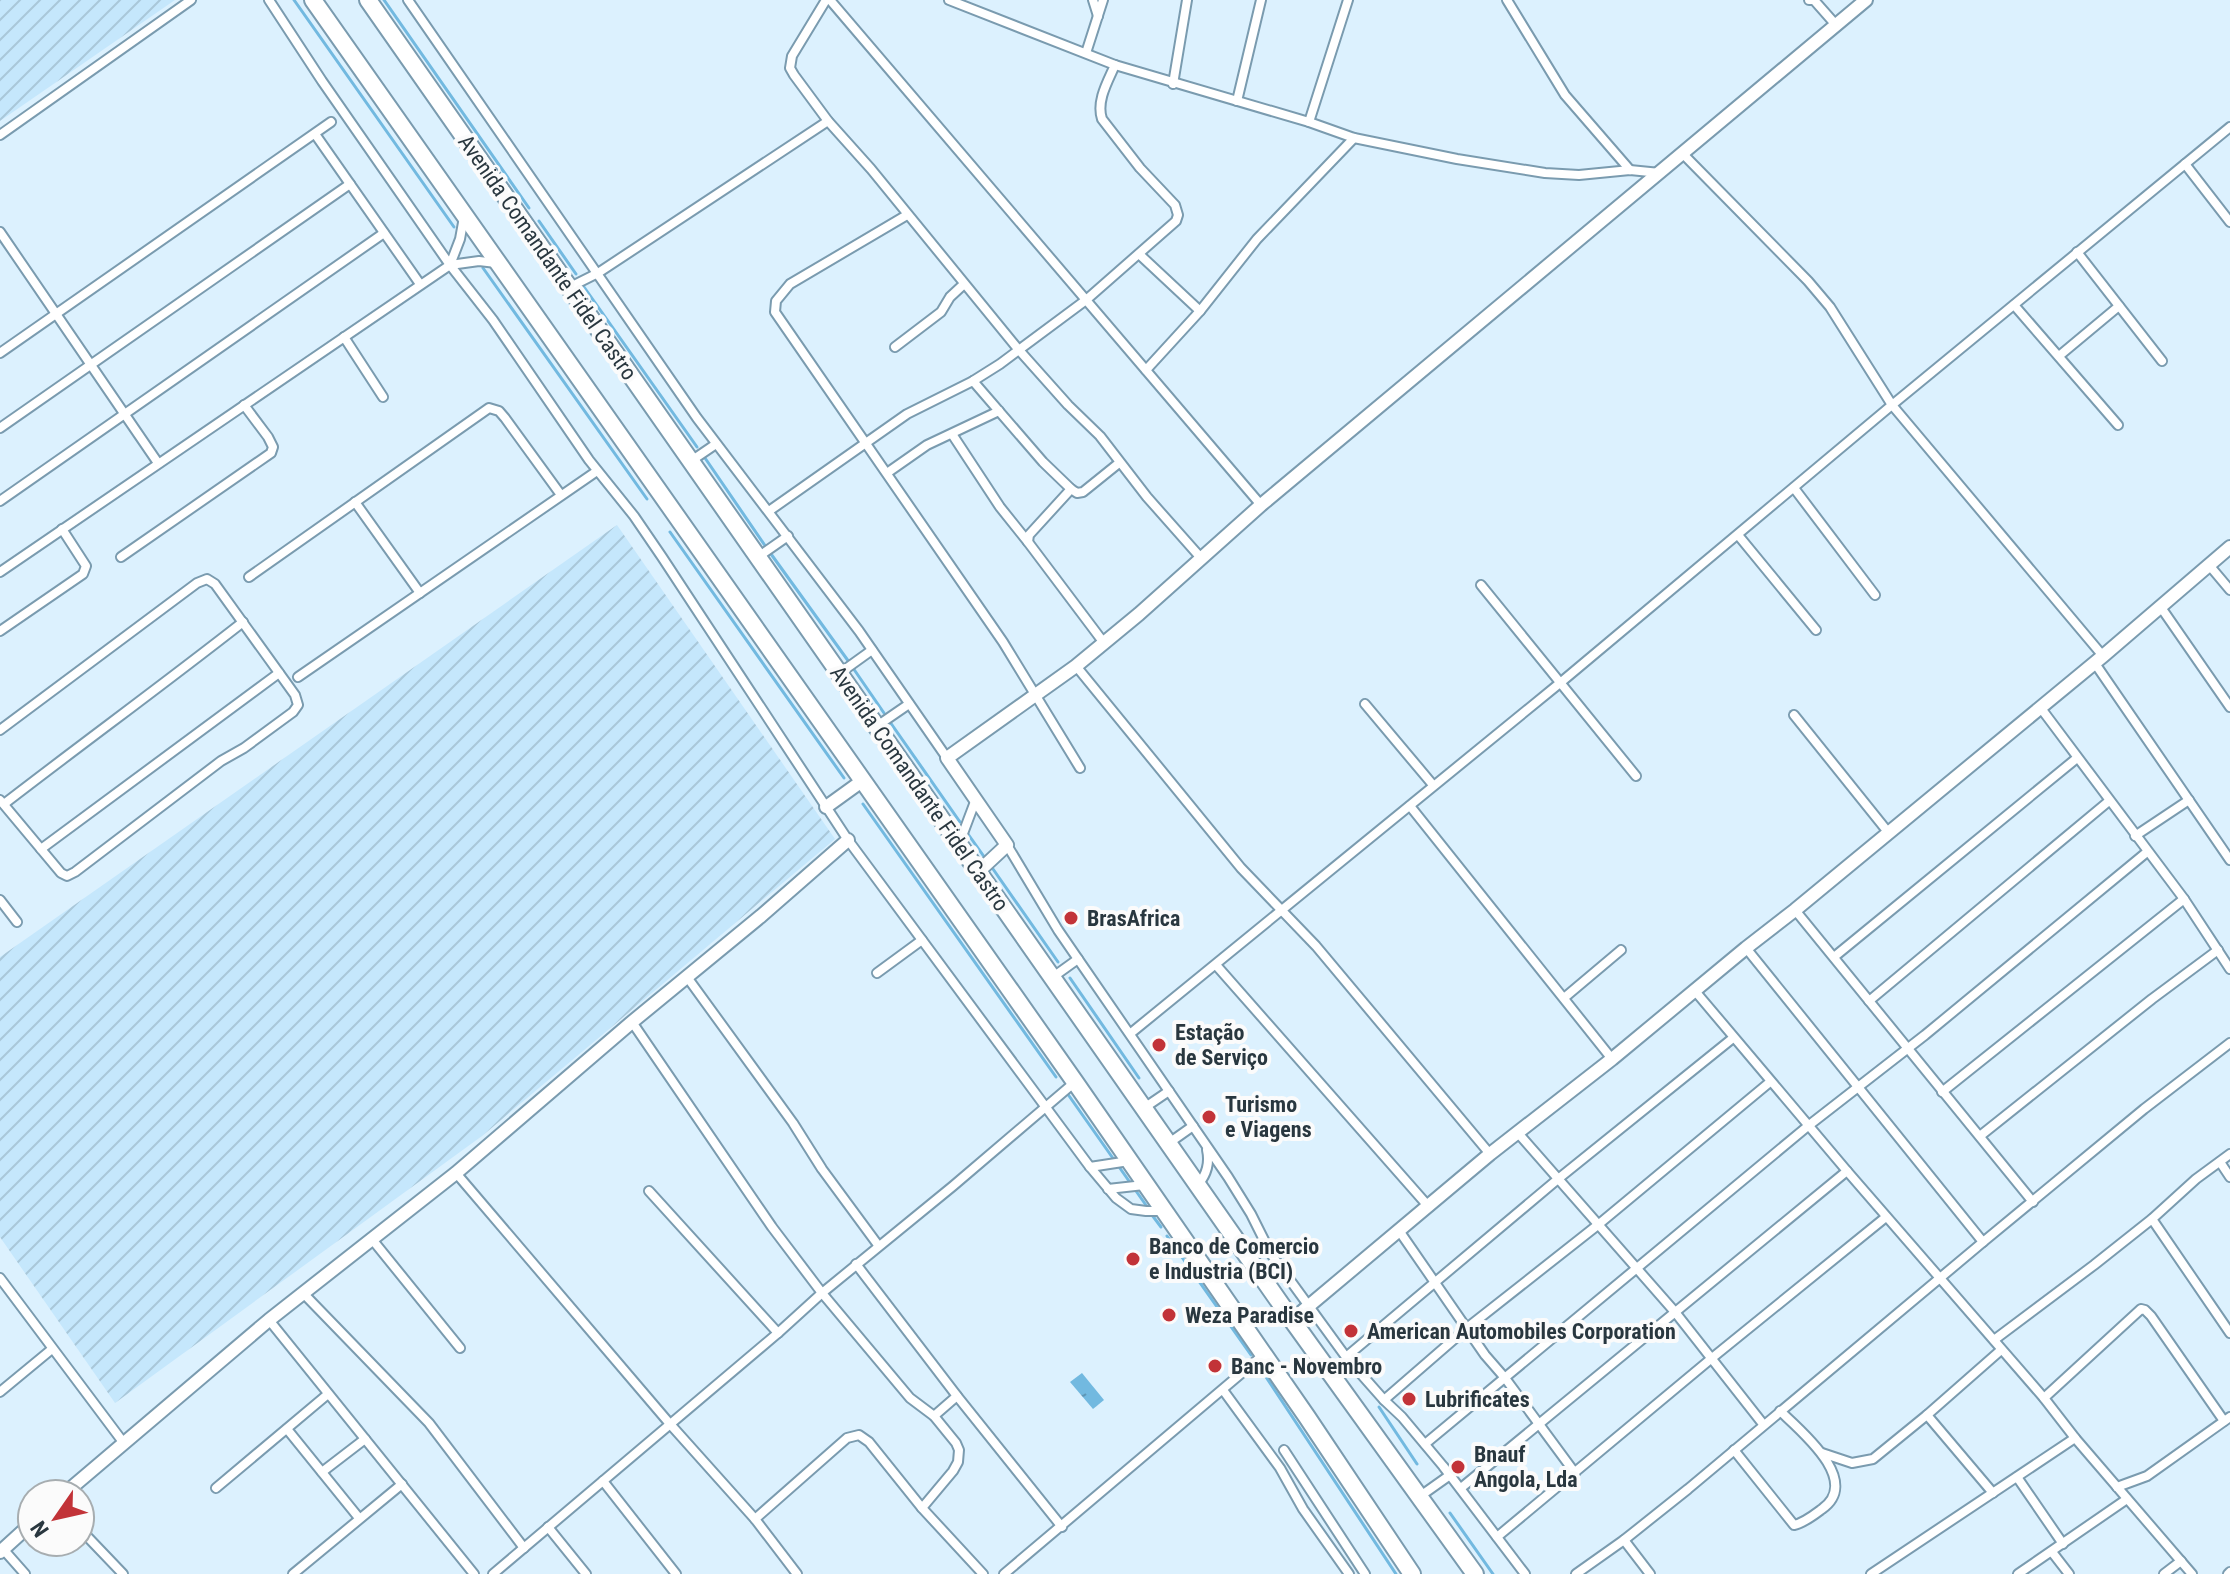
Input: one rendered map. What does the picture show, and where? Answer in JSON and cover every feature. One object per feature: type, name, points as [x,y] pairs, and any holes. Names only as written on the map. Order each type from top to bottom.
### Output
[{"type":"highway","name":"Avenida Comandante Fidel Castro","points":[[313,0],[1075,1082],[1412,1574]]},
{"type":"highway","name":"Avenida Comandante Fidel Castro","points":[[368,0],[1292,1320],[1475,1574]]},
{"type":"street","points":[[0,135],[191,0]]},
{"type":"street","points":[[269,0],[450,265],[493,320],[597,471],[634,516],[848,840],[990,1035],[1116,1198],[1131,1209],[1163,1211]]},
{"type":"street","points":[[408,0],[716,444],[872,650],[976,799],[1046,911],[1251,1214],[1271,1254],[1346,1357],[1425,1444],[1525,1574]]},
{"type":"street","points":[[1201,558],[1119,463],[1100,436],[1018,349],[828,121],[794,75],[790,62],[828,0],[1261,505]]},
{"type":"street","points":[[949,0],[1115,65],[1354,138],[1545,173],[1579,175],[1630,170],[1661,173]]},
{"type":"street","points":[[1093,0],[1098,16]]},
{"type":"street","points":[[1086,53],[1103,0]]},
{"type":"street","points":[[1173,84],[1187,0]]},
{"type":"street","points":[[1237,101],[1261,0]]},
{"type":"street","points":[[1309,122],[1348,0]]},
{"type":"street","points":[[1507,0],[1565,95],[1630,170]]},
{"type":"street","points":[[1812,0],[1836,25]]},
{"type":"street","points":[[947,758],[1104,643],[1261,505],[1866,0]]},
{"type":"street","points":[[769,511],[907,414],[973,381],[1018,349],[1086,300],[1176,221],[1175,205],[1140,168],[1102,119],[1099,111],[1101,100],[1115,65]]},
{"type":"street","points":[[570,287],[598,273],[828,121]]},
{"type":"street","points":[[0,340],[3,351],[331,122]]},
{"type":"street","points":[[1131,1033],[1560,683],[2230,127]]},
{"type":"street","points":[[315,134],[420,284]]},
{"type":"street","points":[[1146,370],[1200,311],[1257,239],[1354,138]]},
{"type":"street","points":[[1683,154],[1830,307],[1892,405],[2098,659],[2230,860]]},
{"type":"street","points":[[2185,164],[2230,222]]},
{"type":"street","points":[[0,428],[350,184]]},
{"type":"street","points":[[907,215],[790,284],[781,293],[775,307],[779,321],[1003,642],[1080,768]]},
{"type":"street","points":[[450,265],[464,217]]},
{"type":"street","points":[[0,232],[158,463]]},
{"type":"street","points":[[0,501],[384,233]]},
{"type":"street","points":[[2077,252],[2162,361]]},
{"type":"street","points":[[1139,254],[1200,311]]},
{"type":"street","points":[[0,572],[450,265],[479,261],[497,263]]},
{"type":"street","points":[[895,347],[941,312],[950,297],[964,284]]},
{"type":"street","points":[[2014,305],[2118,425]]},
{"type":"street","points":[[2059,356],[2119,306]]},
{"type":"street","points":[[344,337],[383,397]]},
{"type":"street","points":[[973,381],[1043,462],[1077,493],[1083,492],[1119,463]]},
{"type":"street","points":[[121,557],[271,453],[273,447],[268,437],[244,405]]},
{"type":"street","points":[[249,577],[489,408],[499,411],[505,418],[561,495]]},
{"type":"street","points":[[887,473],[927,445],[999,411]]},
{"type":"street","points":[[952,434],[1000,507],[1104,643]]},
{"type":"street","points":[[691,461],[716,444]]},
{"type":"street","points":[[298,677],[597,471]]},
{"type":"street","points":[[1794,488],[1875,595]]},
{"type":"street","points":[[1028,542],[1029,535],[1071,489]]},
{"type":"street","points":[[355,502],[420,593]]},
{"type":"street","points":[[0,631],[83,574],[86,566],[62,529]]},
{"type":"street","points":[[1738,535],[1816,630]]},
{"type":"street","points":[[758,557],[788,536]]},
{"type":"street","points":[[1292,1320],[1490,1154],[1795,910],[2230,547]]},
{"type":"street","points":[[2209,565],[2230,590]]},
{"type":"street","points":[[0,730],[197,583],[207,579],[215,584],[243,622],[295,695],[298,705],[293,712],[221,761],[67,876],[61,873],[2,802],[243,622]]},
{"type":"street","points":[[1481,585],[1636,776]]},
{"type":"street","points":[[2160,606],[2230,707]]},
{"type":"street","points":[[839,673],[872,650]]},
{"type":"street","points":[[1076,666],[1241,868],[1316,946],[1490,1154]]},
{"type":"street","points":[[41,849],[279,673]]},
{"type":"street","points":[[876,726],[909,704]]},
{"type":"street","points":[[1365,704],[1433,785]]},
{"type":"street","points":[[2040,707],[2184,899],[2230,969]]},
{"type":"street","points":[[1794,715],[1888,832]]},
{"type":"street","points":[[1834,957],[2077,758]]},
{"type":"street","points":[[826,807],[862,781]]},
{"type":"street","points":[[959,845],[976,799]]},
{"type":"street","points":[[2135,836],[2189,800]]},
{"type":"street","points":[[1869,1001],[2109,801]]},
{"type":"street","points":[[1410,806],[1612,1059]]},
{"type":"street","points":[[82,1478],[269,1320],[456,1173],[848,840]]},
{"type":"street","points":[[978,872],[1007,845]]},
{"type":"street","points":[[1425,1444],[1808,1126],[2147,852]]},
{"type":"street","points":[[1942,1092],[2184,899]]},
{"type":"street","points":[[0,900],[17,922]]},
{"type":"street","points":[[1795,910],[2033,1202]]},
{"type":"street","points":[[877,973],[922,940]]},
{"type":"street","points":[[1746,948],[1983,1242]]},
{"type":"street","points":[[1564,998],[1621,950]]},
{"type":"street","points":[[1980,1136],[2218,950]]},
{"type":"street","points":[[1053,978],[1078,959]]},
{"type":"street","points":[[1216,965],[1429,1207]]},
{"type":"street","points":[[687,977],[878,1245]]},
{"type":"street","points":[[1695,991],[2192,1574]]},
{"type":"street","points":[[632,1022],[740,1183],[822,1293],[910,1398],[934,1416],[956,1443],[959,1456],[953,1471],[922,1508]]},
{"type":"street","points":[[1346,1357],[1558,1179],[1733,1038]]},
{"type":"street","points":[[1576,1574],[1624,1540],[2144,1109],[2230,1043]]},
{"type":"street","points":[[493,1574],[878,1245],[1075,1082]]},
{"type":"street","points":[[1384,1400],[1467,1328],[1599,1224],[1770,1082]]},
{"type":"street","points":[[1144,1108],[1169,1091]]},
{"type":"street","points":[[1169,1143],[1193,1126]]},
{"type":"street","points":[[1518,1133],[1675,1312],[1763,1424]]},
{"type":"street","points":[[1198,1185],[1205,1177],[1209,1163],[1204,1142]]},
{"type":"street","points":[[1994,1340],[2094,1265],[2230,1154]]},
{"type":"street","points":[[1090,1167],[1129,1161]]},
{"type":"street","points":[[2220,1162],[2230,1177]]},
{"type":"street","points":[[1461,1488],[1847,1171]]},
{"type":"street","points":[[456,1173],[755,1519],[797,1574]]},
{"type":"street","points":[[1108,1189],[1145,1185]]},
{"type":"street","points":[[649,1191],[778,1333]]},
{"type":"street","points":[[1497,1537],[1886,1217]]},
{"type":"street","points":[[2152,1219],[2230,1333]]},
{"type":"street","points":[[1400,1232],[1485,1355],[1575,1473]]},
{"type":"street","points":[[371,1238],[460,1348]]},
{"type":"street","points":[[856,1264],[1062,1527]]},
{"type":"street","points":[[0,1278],[123,1442]]},
{"type":"street","points":[[303,1293],[429,1423],[524,1548]]},
{"type":"street","points":[[2044,1398],[2141,1309],[2151,1316],[2227,1419],[2147,1476],[2117,1487]]},
{"type":"street","points":[[269,1320],[474,1574]]},
{"type":"street","points":[[0,1392],[52,1349]]},
{"type":"street","points":[[1822,1453],[1852,1463],[1873,1459],[2001,1350]]},
{"type":"street","points":[[1004,1574],[1263,1355]]},
{"type":"street","points":[[1223,1390],[1280,1468],[1303,1509],[1349,1574]]},
{"type":"street","points":[[216,1488],[328,1394]]},
{"type":"street","points":[[934,1416],[957,1396]]},
{"type":"street","points":[[1734,1450],[1790,1522],[1797,1525],[1823,1508],[1834,1498],[1832,1473],[1822,1453],[1780,1411]]},
{"type":"street","points":[[1927,1415],[1993,1493]]},
{"type":"street","points":[[287,1429],[359,1518]]},
{"type":"street","points":[[755,1519],[847,1438],[859,1435],[869,1442],[922,1508],[983,1574]]},
{"type":"street","points":[[1871,1574],[2075,1438]]},
{"type":"street","points":[[322,1472],[365,1439]]},
{"type":"street","points":[[1284,1450],[1365,1574]]},
{"type":"street","points":[[1419,1497],[1450,1475]]},
{"type":"street","points":[[2017,1477],[2063,1544]]},
{"type":"street","points":[[603,1481],[676,1574]]},
{"type":"street","points":[[293,1574],[402,1484]]},
{"type":"street","points":[[2018,1574],[2127,1499]]},
{"type":"street","points":[[548,1527],[586,1574]]},
{"type":"street","points":[[1624,1540],[1650,1574]]},
{"type":"street","points":[[96,1546],[123,1574]]},
{"type":"street","points":[[2,1550],[25,1574]]},
{"type":"street","points":[[2052,1552],[2069,1574]]},
{"type":"street","points":[[2164,1574],[2181,1561]]},
{"type":"shaded area","points":[[0,0],[175,0],[0,121]]},
{"type":"shaded area","points":[[617,525],[835,839],[482,1136],[115,1403],[0,1237],[0,957]]},
{"type":"water","points":[[1082,1373],[1104,1400],[1093,1409],[1070,1382]]},
{"type":"waterway","points":[[294,0],[454,227]]},
{"type":"waterway","points":[[384,0],[529,208]]},
{"type":"waterway","points":[[539,221],[576,274]]},
{"type":"waterway","points":[[483,268],[647,499]]},
{"type":"waterway","points":[[584,287],[697,447]]},
{"type":"waterway","points":[[705,458],[766,547]]},
{"type":"waterway","points":[[670,532],[844,778]]},
{"type":"waterway","points":[[771,554],[849,662]]},
{"type":"waterway","points":[[853,668],[884,713]]},
{"type":"waterway","points":[[890,722],[960,822]]},
{"type":"waterway","points":[[863,804],[1056,1077]]},
{"type":"waterway","points":[[968,834],[985,858]]},
{"type":"waterway","points":[[993,869],[1058,962]]},
{"type":"waterway","points":[[1070,978],[1139,1078]]},
{"type":"waterway","points":[[1067,1093],[1148,1208]]},
{"type":"waterway","points":[[1152,1215],[1161,1227]]},
{"type":"waterway","points":[[1167,1236],[1251,1355]]},
{"type":"waterway","points":[[1262,1371],[1396,1574]]},
{"type":"waterway","points":[[1379,1407],[1417,1464]]},
{"type":"waterway","points":[[1450,1513],[1493,1574]]},
{"type":"place","name":"BrasAfrica","points":[[1071,918]]},
{"type":"place","name":"Estação de Serviço","points":[[1159,1045]]},
{"type":"place","name":"Turismo e Viagens","points":[[1209,1117]]},
{"type":"place","name":"Banco de Comercio e Industria (BCI)","points":[[1133,1259]]},
{"type":"place","name":"Weza Paradise","points":[[1169,1315]]},
{"type":"place","name":"American Automobiles Corporation","points":[[1351,1331]]},
{"type":"place","name":"Banc - Novembro","points":[[1215,1366]]},
{"type":"place","name":"Lubrificates","points":[[1409,1399]]},
{"type":"place","name":"Bnauf Angola, Lda","points":[[1458,1467]]}]
